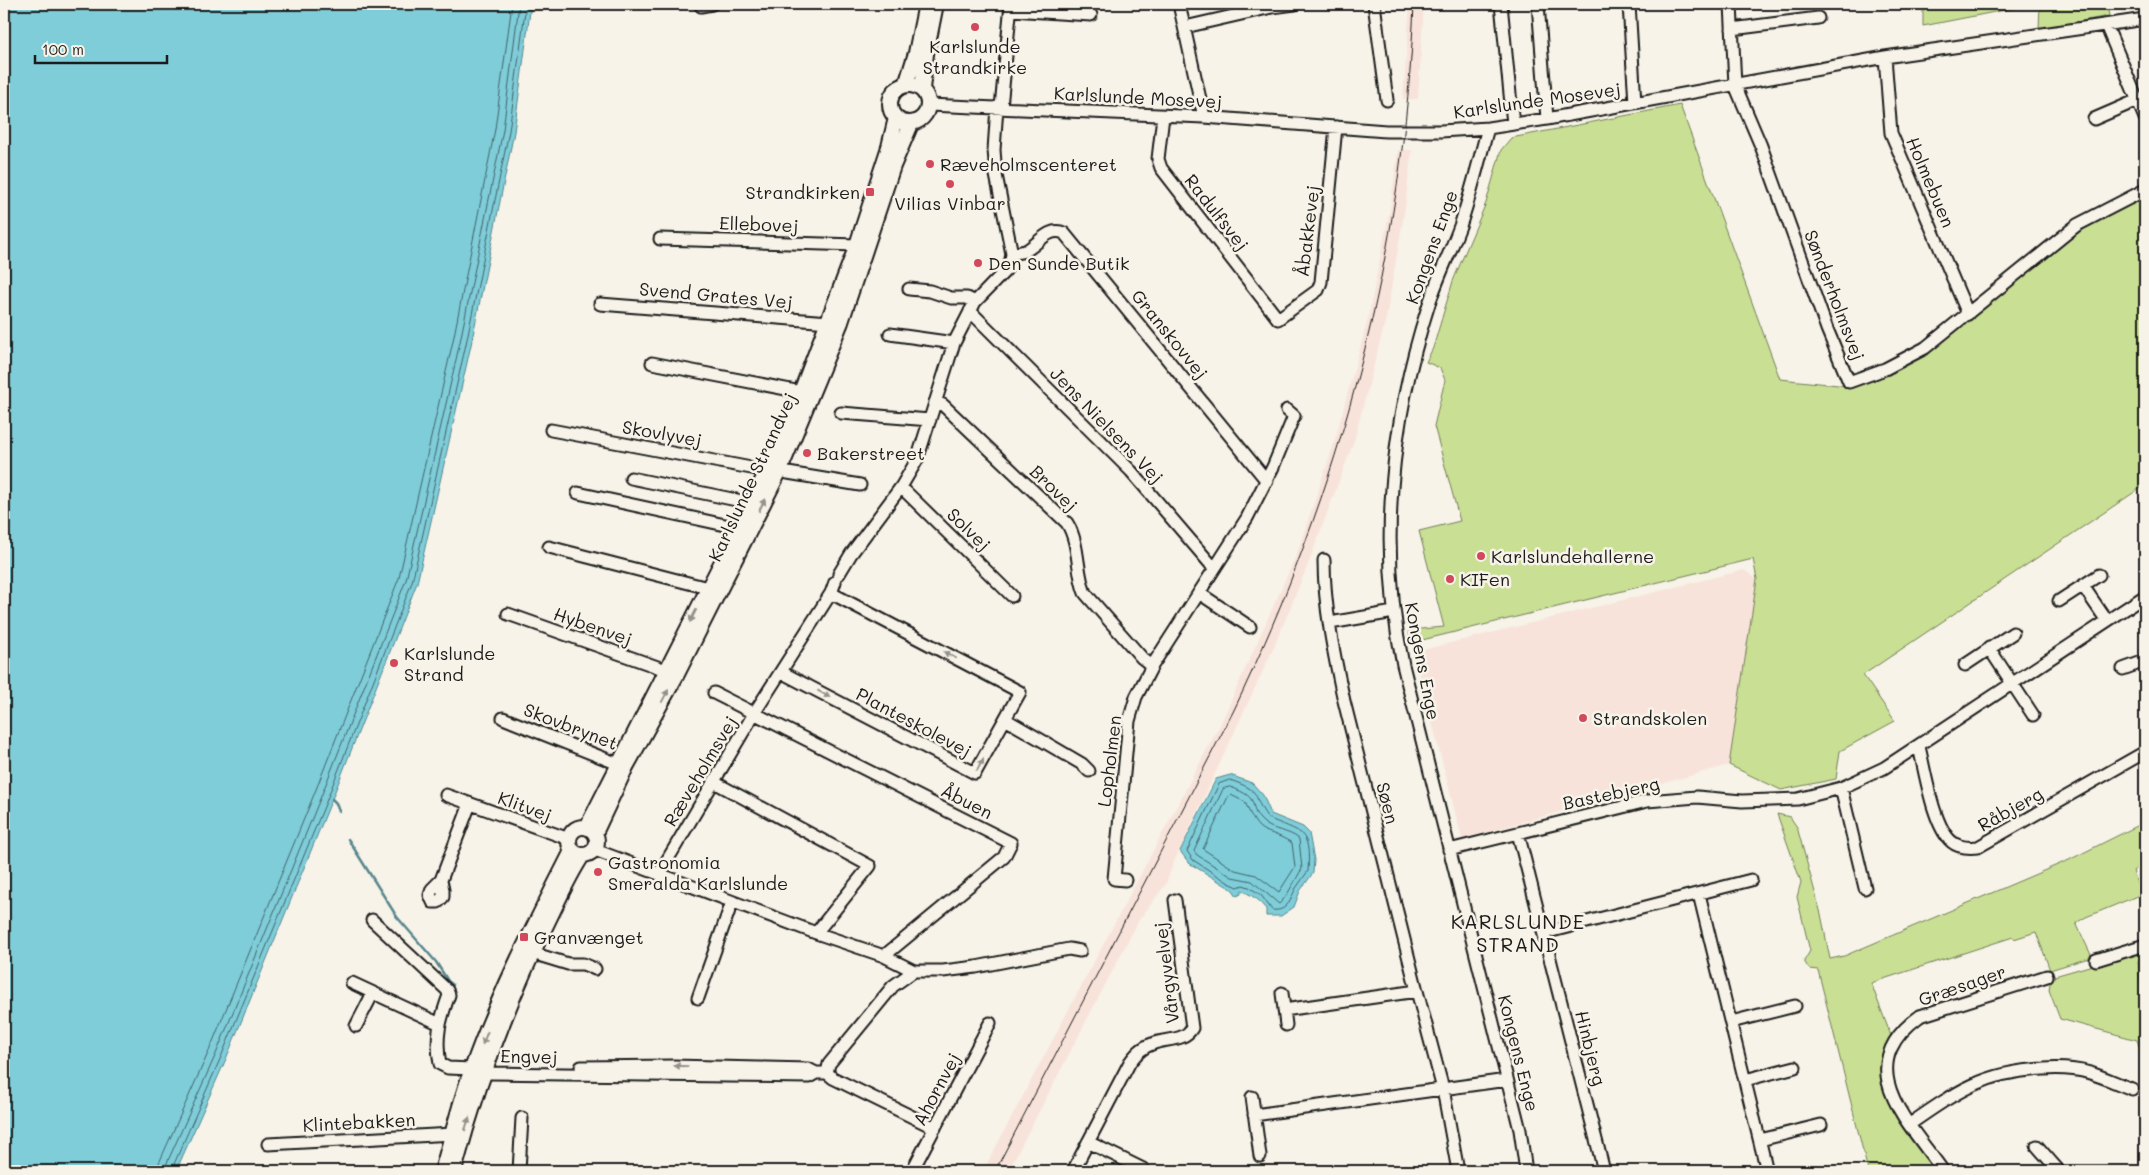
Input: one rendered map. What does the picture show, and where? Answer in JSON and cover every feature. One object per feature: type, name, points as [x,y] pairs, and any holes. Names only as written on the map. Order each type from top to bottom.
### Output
[{"type":"main road","points":[[906,85],[916,52],[926,4]]},
{"type":"main road","points":[[922,90],[926,54],[936,4]]},
{"type":"main road","points":[[906,85],[917,86],[922,90],[926,94],[929,105],[925,115],[911,124],[900,122],[890,107],[891,96],[895,91],[906,85]]},
{"type":"main road","name":"Karlslunde Strandvej","points":[[591,830],[666,670],[751,502],[773,470],[801,392],[830,322],[857,245],[889,147],[896,118]]},
{"type":"main road","name":"Karlslunde Strandvej","points":[[622,765],[676,676],[841,322],[893,166],[911,124]]},
{"type":"main road","points":[[442,1171],[452,1134],[524,946],[579,849],[598,842],[591,830],[582,827],[573,831],[579,849],[478,1070],[454,1171]]},
{"type":"street","points":[[1179,4],[1204,117]]},
{"type":"street","points":[[1185,27],[1272,7],[1295,4]]},
{"type":"street","points":[[1374,4],[1387,100]]},
{"type":"street","points":[[1501,4],[1513,124]]},
{"type":"street","points":[[1538,4],[1547,119]]},
{"type":"street","points":[[1629,4],[1635,103]]},
{"type":"street","points":[[1731,4],[1735,85]]},
{"type":"street","points":[[1012,254],[996,175],[994,150],[1011,7],[1090,15]]},
{"type":"street","points":[[1732,29],[1818,18]]},
{"type":"street","name":"Karlslunde Mosevej","points":[[929,105],[1204,117],[1336,128],[1400,131],[1488,128],[1547,119],[1885,57],[2145,19]]},
{"type":"street","points":[[2106,25],[2145,118]]},
{"type":"street","name":"Holmebuen","points":[[1885,57],[1892,133],[1968,314]]},
{"type":"street","name":"Sønderholmsvej","points":[[1735,85],[1761,146],[1827,329],[1849,382],[1885,369],[1925,348],[2077,225],[2145,190]]},
{"type":"street","points":[[2094,118],[2138,100]]},
{"type":"street","name":"Radulfsvej","points":[[1163,116],[1158,159],[1161,168],[1278,319]]},
{"type":"street","name":"Åbakkevej","points":[[1278,319],[1318,290],[1321,282],[1336,128]]},
{"type":"street","name":"Kongens Enge","points":[[1488,128],[1460,225],[1428,306],[1411,366],[1399,419],[1393,466],[1391,533],[1394,612],[1403,665],[1508,1080],[1520,1130],[1526,1171]]},
{"type":"street","name":"Granskovvej","points":[[1012,254],[1025,251],[1051,232],[1064,233],[1266,480]]},
{"type":"street","name":"Ellebovej","points":[[660,238],[857,245]]},
{"type":"street","name":"Ræveholmsvej","points":[[660,874],[851,554],[901,487],[917,460],[954,343],[973,306],[1010,264],[1012,254]]},
{"type":"street","points":[[909,288],[930,291],[951,298],[967,298],[973,306]]},
{"type":"street","name":"Svend Grates Vej","points":[[600,304],[830,322]]},
{"type":"street","name":"Jens Nielsens Vej","points":[[973,306],[1130,471],[1214,568]]},
{"type":"street","points":[[890,334],[954,343]]},
{"type":"street","points":[[652,363],[801,392]]},
{"type":"street","name":"Brovej","points":[[935,402],[942,405],[1067,523],[1075,540],[1081,583],[1085,593],[1142,658],[1152,666]]},
{"type":"street","name":"Lopholmen","points":[[1125,880],[1114,879],[1129,721],[1136,697],[1152,666],[1247,518],[1294,416],[1287,410]]},
{"type":"street","points":[[841,413],[930,420]]},
{"type":"street","name":"Skovlyvej","points":[[551,430],[860,485]]},
{"type":"street","points":[[631,478],[751,502]]},
{"type":"street","name":"Solvej","points":[[901,487],[1012,596]]},
{"type":"street","name":"Karlslunde Strandvej","points":[[578,493],[739,528]]},
{"type":"street","points":[[549,547],[708,588]]},
{"type":"street","name":"Søen","points":[[1324,560],[1324,578],[1330,623],[1344,701],[1443,1089],[1458,1171]]},
{"type":"street","points":[[2059,602],[2099,575]]},
{"type":"street","name":"Planteskolevej","points":[[781,672],[975,773],[1020,692],[835,583]]},
{"type":"street","points":[[2083,586],[2107,621]]},
{"type":"street","points":[[1199,593],[1250,627]]},
{"type":"street","name":"Bastebjerg","points":[[1449,850],[1647,800],[1697,797],[1742,801],[1798,799],[1841,788],[1884,768],[1919,747],[2145,596]]},
{"type":"street","points":[[1330,623],[1394,612]]},
{"type":"street","name":"Hybenvej","points":[[508,614],[666,670]]},
{"type":"street","points":[[1965,664],[2013,633]]},
{"type":"street","points":[[1989,648],[2033,715]]},
{"type":"street","points":[[2123,669],[2145,661]]},
{"type":"street","name":"Ræveholmsvej","points":[[714,693],[755,712]]},
{"type":"street","name":"Åbuen","points":[[755,712],[1011,843],[1004,856],[884,956]]},
{"type":"street","name":"Skovbrynet","points":[[503,718],[622,765]]},
{"type":"street","points":[[1005,719],[1082,764],[1089,771]]},
{"type":"street","name":"Råbjerg","points":[[1919,747],[1937,820],[1944,834],[1952,842],[1965,848],[1978,847],[2145,752]]},
{"type":"street","points":[[714,782],[870,866],[816,933]]},
{"type":"street","points":[[1841,788],[1865,888]]},
{"type":"street","name":"Klitvej","points":[[446,795],[579,849],[660,874],[816,933],[884,956],[914,971]]},
{"type":"street","name":"Klitvej","points":[[441,880],[470,804]]},
{"type":"street","name":"Hinbjerg","points":[[1518,833],[1604,1171]]},
{"type":"street","points":[[1544,933],[1751,880]]},
{"type":"street","points":[[1698,894],[1767,1171]]},
{"type":"street","name":"Vårgyvelvej","points":[[1073,1171],[1130,1062],[1140,1050],[1152,1043],[1186,1036],[1192,1028],[1175,900]]},
{"type":"street","points":[[698,998],[732,902]]},
{"type":"street","points":[[352,983],[438,1023],[450,995],[447,990],[372,920]]},
{"type":"street","points":[[2096,960],[2145,945]]},
{"type":"street","points":[[935,1128],[821,1073],[893,986],[914,971],[976,968],[1070,949],[1080,951]]},
{"type":"street","points":[[532,953],[568,964],[583,964],[594,969]]},
{"type":"street","name":"Græsager","points":[[1943,1171],[1894,1103],[1887,1084],[1886,1067],[1890,1051],[1897,1037],[1920,1016],[2047,976]]},
{"type":"street","points":[[1284,1010],[1417,991]]},
{"type":"street","points":[[356,1026],[373,993]]},
{"type":"street","points":[[1282,993],[1286,1025]]},
{"type":"street","points":[[1731,1022],[1795,1006]]},
{"type":"street","name":"Engvej","points":[[438,1023],[440,1064],[448,1068],[478,1070],[490,1073],[809,1077],[821,1073]]},
{"type":"street","name":"Ahornvej","points":[[912,1171],[990,1023]]},
{"type":"street","points":[[1745,1080],[1795,1067]]},
{"type":"street","points":[[1910,1124],[1950,1095],[1983,1079],[2018,1070],[2055,1068],[2088,1072],[2132,1089]]},
{"type":"street","points":[[1254,1115],[1508,1080]]},
{"type":"street","points":[[1252,1097],[1260,1156]]},
{"type":"street","points":[[519,1171],[522,1118]]},
{"type":"street","points":[[1760,1140],[1821,1125]]},
{"type":"street","name":"Klintebakken","points":[[268,1144],[452,1134]]},
{"type":"street","points":[[1088,1142],[1143,1169]]},
{"type":"street","points":[[2037,1146],[2058,1171]]},
{"type":"shaded area","points":[[1410,4],[1424,4],[1418,99],[1403,99]]},
{"type":"shaded area","points":[[1398,150],[1412,150],[1405,208],[1386,319],[1354,441],[1307,567],[1274,647],[1173,864],[1166,884],[1139,920],[1008,1171],[983,1171],[1220,725],[1296,556],[1333,447],[1368,319],[1391,204]]},
{"type":"shaded area","name":"Strandskolen","points":[[1744,570],[1757,579],[1729,765],[1462,839],[1414,652]]},
{"type":"green space","points":[[1923,4],[2036,4],[1923,26]]},
{"type":"green space","points":[[2040,4],[2112,4],[2108,10],[2109,16],[2039,29]]},
{"type":"green space","points":[[1680,105],[1780,379],[1848,386],[1878,379],[1943,342],[2082,230],[2145,197],[2145,485],[1863,675],[1895,721],[1840,751],[1836,779],[1781,790],[1729,765],[1757,579],[1753,559],[1410,643],[1409,630],[1444,627],[1419,531],[1460,521],[1434,426],[1445,380],[1440,368],[1426,362],[1433,348],[1453,281],[1486,203],[1501,150],[1511,138]]},
{"type":"green space","points":[[1777,814],[1790,817],[1797,827],[1821,914],[1830,959],[1844,956],[2069,860],[2145,822],[2145,863],[2133,871],[2142,894],[2076,923],[2092,957],[2050,970],[2036,932],[2014,939],[2013,937],[1871,983],[1891,1036],[1882,1061],[1882,1074],[1937,1171],[1868,1171],[1818,970],[1809,969],[1804,961],[1810,951],[1797,897],[1801,882]]},
{"type":"green space","points":[[2145,950],[2145,954],[2138,961],[2140,981],[2145,992],[2145,1063],[2137,1040],[2060,1019],[2049,990],[2051,977]]},
{"type":"water","points":[[4,4],[531,4],[514,132],[471,345],[417,583],[332,799],[226,1059],[176,1171],[4,1171]]},
{"type":"water","points":[[1230,775],[1252,783],[1263,795],[1271,814],[1303,827],[1309,833],[1314,860],[1313,873],[1300,891],[1294,907],[1281,916],[1266,916],[1266,909],[1257,899],[1242,890],[1241,894],[1237,896],[1233,890],[1189,863],[1180,851],[1216,779]]},
{"type":"waterway","points":[[332,799],[339,811]]},
{"type":"waterway","points":[[348,839],[397,917],[453,985]]},
{"type":"tram line","points":[[995,1171],[1233,712],[1271,627],[1305,542],[1335,455],[1360,367],[1381,278],[1397,188],[1408,97],[1414,4]]},
{"type":"place","name":"Karlslunde Strandkirke","points":[[975,27]]},
{"type":"place","name":"Ræveholmscenteret","points":[[930,164]]},
{"type":"place","name":"Vilias Vinbar","points":[[950,184]]},
{"type":"place","name":"Strandkirken","points":[[870,192]]},
{"type":"place","name":"Den Sunde Butik","points":[[978,263]]},
{"type":"place","name":"Bakerstreet","points":[[807,453]]},
{"type":"place","name":"Karlslundehallerne","points":[[1481,556]]},
{"type":"place","name":"KIFen","points":[[1450,579]]},
{"type":"place","name":"Karlslunde Strand","points":[[394,663]]},
{"type":"place","name":"Strandskolen","points":[[1583,718]]},
{"type":"place","name":"Gastronomia Smeralda Karlslunde","points":[[598,872]]},
{"type":"place","name":"Granvænget","points":[[524,937]]},
{"type":"district","name":"KARLSLUNDE STRAND","points":[[1518,932]]}]
